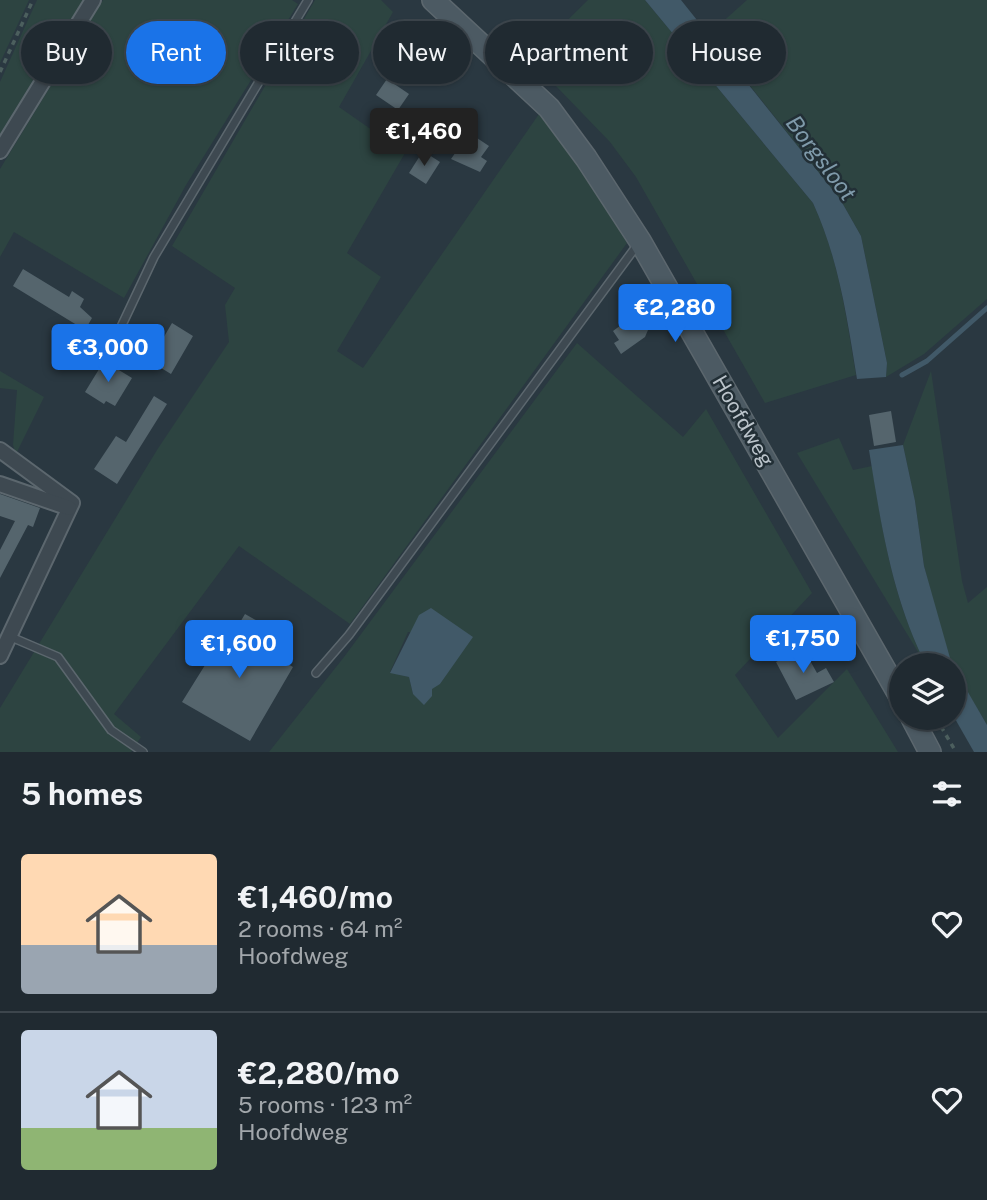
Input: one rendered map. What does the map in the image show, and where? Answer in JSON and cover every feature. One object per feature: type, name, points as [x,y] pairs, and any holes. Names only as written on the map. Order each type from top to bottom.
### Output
[{"type":"main road","name":"Hoofdweg","points":[[433,0],[550,108],[640,241],[889,677]]},
{"type":"main road","points":[[918,730],[930,752]]},
{"type":"street","points":[[0,151],[93,0]]},
{"type":"street","points":[[0,450],[72,503],[6,634],[0,656]]},
{"type":"street","points":[[0,484],[69,508]]},
{"type":"lane","points":[[113,344],[155,257],[308,0]]},
{"type":"lane","points":[[316,673],[349,635],[640,241]]},
{"type":"lane","points":[[6,634],[58,657],[111,730],[143,752]]},
{"type":"path","points":[[0,72],[33,0]]},
{"type":"path","points":[[943,730],[956,752]]},
{"type":"green space","points":[[0,0],[29,0],[0,63]]},
{"type":"green space","points":[[37,0],[83,0],[70,21],[28,21]]},
{"type":"green space","points":[[103,0],[292,0],[298,4],[287,21],[240,21],[240,84],[248,84],[186,185],[124,298],[14,232],[0,257],[0,169],[52,84],[112,84],[112,21],[90,21]]},
{"type":"green space","points":[[315,0],[381,0],[393,12],[388,21],[373,21],[373,47],[359,72],[359,21],[303,21]]},
{"type":"green space","points":[[588,0],[645,0],[667,27],[667,84],[715,84],[813,203],[835,266],[856,375],[765,403],[636,177],[610,142],[554,84],[653,84],[653,21],[567,21]]},
{"type":"green space","points":[[747,0],[987,0],[987,299],[924,354],[886,377],[887,363],[861,236],[840,199],[749,84],[786,84],[786,21],[724,21]]},
{"type":"green space","points":[[21,35],[21,84],[31,84],[0,134],[0,82]]},
{"type":"green space","points":[[266,84],[352,84],[339,107],[405,153],[347,253],[381,277],[337,351],[363,368],[539,114],[579,163],[627,243],[350,624],[239,546],[114,714],[141,737],[131,752],[0,752],[0,708],[157,450],[229,342],[225,305],[235,288],[172,246]]},
{"type":"green space","points":[[577,343],[683,437],[706,409],[812,593],[735,675],[778,738],[847,669],[898,752],[269,752],[344,657]],"holes":[[[408,632],[472,636],[440,684],[413,694],[409,677],[390,672]]]},
{"type":"green space","points":[[0,371],[44,397],[16,454],[13,445],[17,390],[0,388]]},
{"type":"green space","points":[[931,371],[962,581],[968,603],[987,587],[987,725],[966,690],[966,653],[947,653],[924,566],[915,501],[903,445]]},
{"type":"green space","points":[[839,438],[853,470],[872,466],[885,543],[906,617],[920,653],[919,653],[797,453]]},
{"type":"water","points":[[645,0],[681,0],[698,21],[667,21],[667,27]]},
{"type":"water","points":[[715,84],[748,84],[840,199],[861,236],[887,363],[886,377],[857,379],[836,268],[813,203]]},
{"type":"water","points":[[903,445],[915,501],[924,566],[949,653],[920,653],[914,639],[889,560],[869,450]]},
{"type":"water","points":[[431,608],[473,637],[440,684],[432,689],[432,696],[424,705],[413,694],[409,677],[390,673],[419,615]]},
{"type":"water","points":[[966,689],[987,725],[987,752],[974,752],[961,730],[966,730]]},
{"type":"building","points":[[384,84],[394,84],[409,94],[398,110],[376,95]]},
{"type":"building","points":[[391,114],[406,124],[398,136],[383,126]]},
{"type":"building","points":[[474,136],[489,146],[481,157],[487,161],[480,172],[451,159],[460,146],[465,150]]},
{"type":"building","points":[[423,151],[440,162],[426,184],[409,173]]},
{"type":"building","points":[[23,269],[69,297],[72,291],[84,299],[80,307],[92,318],[85,330],[13,286]]},
{"type":"building","points":[[636,314],[648,330],[645,337],[621,354],[614,343],[619,340],[613,331]]},
{"type":"building","points":[[172,323],[193,336],[171,374],[138,354],[147,340],[158,347]]},
{"type":"building","points":[[104,361],[132,378],[115,406],[106,401],[104,404],[85,392]]},
{"type":"building","points":[[154,396],[167,404],[117,484],[94,469],[116,436],[126,442]]},
{"type":"building","points":[[891,411],[896,442],[874,446],[869,415]]},
{"type":"building","points":[[0,494],[40,508],[33,527],[28,525],[0,578],[0,550],[15,521],[0,516]]},
{"type":"building","points":[[245,614],[268,627],[257,646],[293,667],[250,741],[182,702],[230,625],[236,629]]},
{"type":"building","points":[[803,648],[817,673],[826,668],[834,682],[796,700],[776,662]]},
{"type":"waterway","points":[[902,375],[927,361],[987,308]]},
{"type":"water label","name":"Borgsloot","points":[[821,158]]}]
